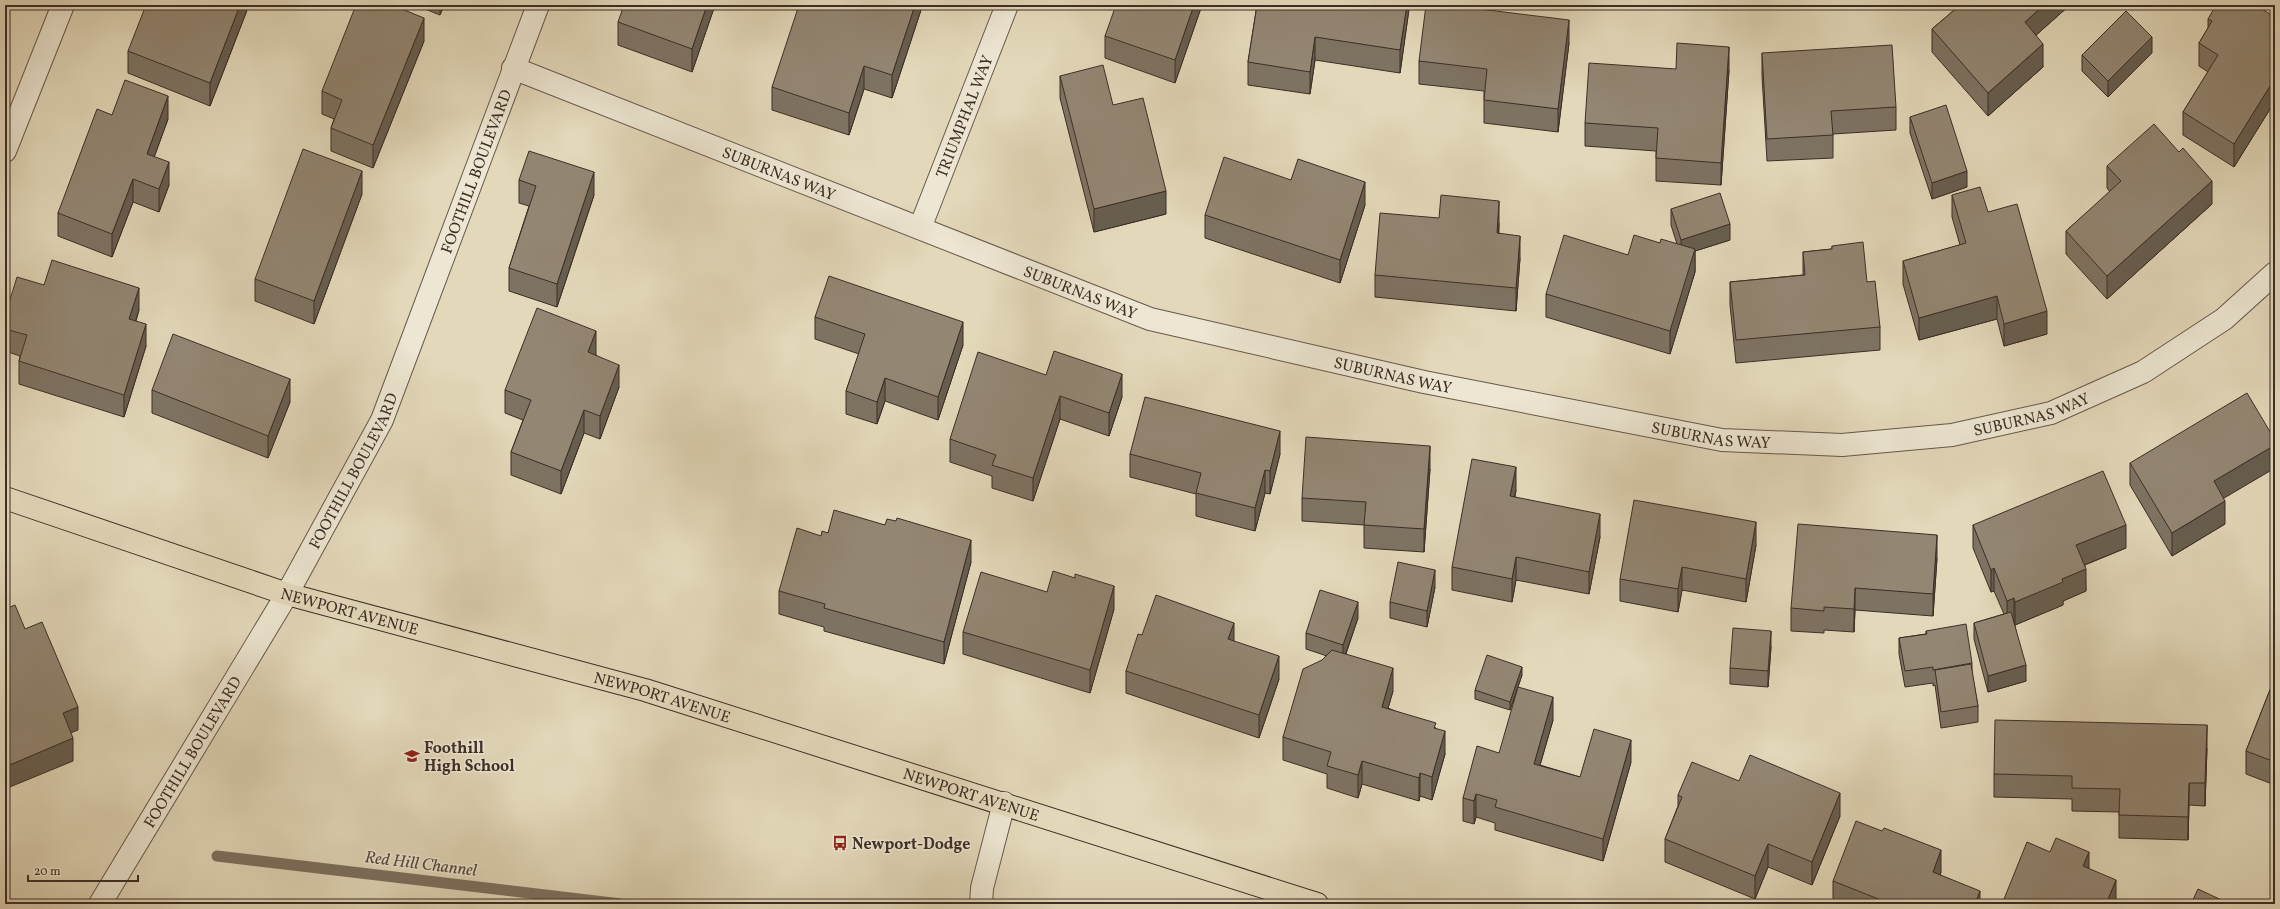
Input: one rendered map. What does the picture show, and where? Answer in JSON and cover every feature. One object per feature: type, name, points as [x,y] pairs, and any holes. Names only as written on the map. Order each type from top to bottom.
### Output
[{"type":"main road","name":"NEWPORT AVENUE","points":[[5,498],[287,594],[645,690],[1004,802],[1317,904]]},
{"type":"street","points":[[5,151],[63,5]]},
{"type":"street","name":"FOOTHILL BOULEVARD","points":[[100,904],[287,594],[382,420],[513,68],[538,5]]},
{"type":"street","name":"TRIUMPHAL WAY","points":[[920,228],[1007,5]]},
{"type":"street","name":"SUBURNAS WAY","points":[[513,68],[1150,319],[1424,382],[1722,440],[1842,445],[1952,435],[2051,413],[2143,372],[2224,319],[2275,273]]},
{"type":"street","points":[[981,904],[982,888],[1004,802]]},
{"type":"building","points":[[146,5],[240,5],[210,83],[128,51]]},
{"type":"building","points":[[356,5],[392,5],[424,18],[373,145],[331,128],[342,100],[322,91]]},
{"type":"building","points":[[624,5],[707,5],[692,49],[618,22]]},
{"type":"building","points":[[799,5],[845,5],[859,10],[861,5],[915,5],[892,75],[864,66],[849,113],[772,87]]},
{"type":"building","points":[[1116,5],[1194,5],[1175,60],[1105,36]]},
{"type":"building","points":[[1257,5],[1407,5],[1400,50],[1315,37],[1310,72],[1248,62]]},
{"type":"building","points":[[1426,5],[1447,5],[1569,20],[1558,109],[1484,100],[1487,69],[1419,61]]},
{"type":"building","points":[[1960,5],[2044,5],[2025,22],[2043,44],[1988,93],[1932,29]]},
{"type":"building","points":[[2216,5],[2255,5],[2275,17],[2275,78],[2234,144],[2183,112],[2218,55],[2199,43],[2212,21],[2208,19]]},
{"type":"building","points":[[2126,11],[2152,37],[2108,81],[2082,55]]},
{"type":"building","points":[[1677,43],[1729,47],[1721,163],[1656,158],[1658,128],[1585,123],[1589,63],[1676,69]]},
{"type":"building","points":[[1892,45],[1896,107],[1831,111],[1833,135],[1767,139],[1762,53]]},
{"type":"building","points":[[1103,65],[1113,105],[1143,98],[1166,191],[1094,209],[1060,76]]},
{"type":"building","points":[[125,80],[168,96],[147,154],[169,162],[159,189],[133,179],[112,234],[58,213],[97,109],[112,115]]},
{"type":"building","points":[[1946,105],[1967,171],[1932,183],[1910,117]]},
{"type":"building","points":[[2154,124],[2179,152],[2183,148],[2212,181],[2107,276],[2066,231],[2121,181],[2107,166]]},
{"type":"building","points":[[303,149],[362,171],[314,301],[255,279]]},
{"type":"building","points":[[529,151],[594,172],[557,284],[509,268],[536,186],[519,180]]},
{"type":"building","points":[[1224,157],[1291,180],[1298,159],[1365,182],[1340,260],[1205,215]]},
{"type":"building","points":[[1980,187],[1988,212],[2017,204],[2047,311],[2004,324],[1997,296],[1919,318],[1903,261],[1966,243],[1952,195]]},
{"type":"building","points":[[1720,193],[1730,224],[1681,240],[1671,209]]},
{"type":"building","points":[[1441,195],[1499,201],[1497,233],[1520,236],[1516,288],[1375,275],[1380,213],[1439,218]]},
{"type":"building","points":[[1564,235],[1628,255],[1634,235],[1660,243],[1661,239],[1695,249],[1670,331],[1546,294]]},
{"type":"building","points":[[1863,242],[1867,282],[1875,281],[1880,327],[1736,340],[1730,282],[1805,275],[1803,252],[1832,249],[1832,246]]},
{"type":"building","points":[[52,260],[139,288],[129,319],[146,324],[124,395],[19,361],[27,335],[5,329],[5,316],[17,277],[44,285]]},
{"type":"building","points":[[829,276],[963,322],[938,397],[885,378],[877,402],[846,391],[865,334],[815,317]]},
{"type":"building","points":[[537,308],[596,331],[588,352],[619,365],[600,416],[584,410],[561,471],[511,452],[531,400],[505,390]]},
{"type":"building","points":[[173,334],[290,379],[268,436],[152,390]]},
{"type":"building","points":[[1054,351],[1122,374],[1109,413],[1060,396],[1033,478],[992,465],[996,455],[950,439],[978,352],[1046,375]]},
{"type":"building","points":[[2247,393],[2275,440],[2275,445],[2214,481],[2225,501],[2172,533],[2130,463]]},
{"type":"building","points":[[1145,397],[1280,431],[1270,471],[1265,470],[1255,508],[1196,493],[1201,473],[1130,454]]},
{"type":"building","points":[[1306,437],[1430,446],[1424,529],[1364,525],[1366,502],[1302,498]]},
{"type":"building","points":[[1472,459],[1516,467],[1510,496],[1600,514],[1589,572],[1516,557],[1512,579],[1452,567]]},
{"type":"building","points":[[2103,471],[2126,525],[2076,545],[2086,569],[2062,579],[2063,582],[2015,602],[2014,598],[2007,601],[1994,568],[1991,570],[1973,525]]},
{"type":"building","points":[[1634,500],[1756,522],[1746,579],[1682,567],[1678,589],[1620,579]]},
{"type":"building","points":[[834,510],[885,525],[887,519],[896,521],[897,518],[971,540],[944,642],[824,608],[825,604],[779,591],[797,528],[821,536],[822,531],[828,533]]},
{"type":"building","points":[[1798,524],[1937,535],[1933,594],[1855,588],[1854,609],[1824,607],[1824,611],[1791,608]]},
{"type":"building","points":[[1398,562],[1435,570],[1427,611],[1390,602]]},
{"type":"building","points":[[1053,571],[1075,578],[1075,574],[1114,586],[1090,670],[963,632],[981,572],[1047,592]]},
{"type":"building","points":[[1320,590],[1358,602],[1343,645],[1306,633]]},
{"type":"building","points":[[1156,595],[1234,623],[1228,639],[1279,656],[1259,715],[1126,671],[1138,634],[1142,635]]},
{"type":"building","points":[[15,605],[25,629],[42,622],[78,707],[63,713],[73,738],[5,767],[5,609]]},
{"type":"building","points":[[2011,612],[2026,665],[1988,676],[1974,623]]},
{"type":"building","points":[[1966,624],[1972,663],[1933,670],[1933,667],[1905,671],[1899,638],[1927,634],[1926,631]]},
{"type":"building","points":[[1733,628],[1771,631],[1768,671],[1730,668]]},
{"type":"building","points":[[1332,650],[1393,668],[1382,707],[1436,723],[1434,728],[1445,731],[1432,777],[1420,773],[1419,778],[1362,761],[1358,775],[1327,766],[1331,752],[1283,737],[1303,669],[1322,660]]},
{"type":"building","points":[[1487,655],[1522,667],[1510,702],[1475,690]]},
{"type":"building","points":[[1971,664],[1978,706],[1941,712],[1935,670]]},
{"type":"building","points":[[2275,677],[2275,762],[2246,751]]},
{"type":"building","points":[[1518,687],[1553,697],[1534,764],[1580,777],[1594,729],[1631,740],[1603,839],[1495,807],[1497,800],[1476,794],[1474,801],[1463,798],[1477,746],[1499,753]]},
{"type":"building","points":[[1995,720],[2207,725],[2205,783],[2189,783],[2188,817],[2119,815],[2120,789],[2072,788],[2072,776],[1994,774]]},
{"type":"building","points":[[1750,755],[1840,793],[1812,862],[1768,844],[1755,876],[1665,839],[1682,797],[1678,795],[1692,762],[1739,781]]},
{"type":"building","points":[[1856,821],[1882,831],[1884,828],[1941,850],[1933,872],[1980,891],[1975,904],[1891,904],[1833,881]]},
{"type":"building","points":[[2056,838],[2089,852],[2083,866],[2116,880],[2106,904],[2002,904],[2027,842],[2050,852]]},
{"type":"building","points":[[2198,889],[2230,904],[2191,904]]},
{"type":"waterway","name":"Red Hill Channel","points":[[217,856],[621,904]]},
{"type":"place","name":"Foothill High School","points":[[412,756]]},
{"type":"place","name":"Newport-Dodge","points":[[840,843]]}]
